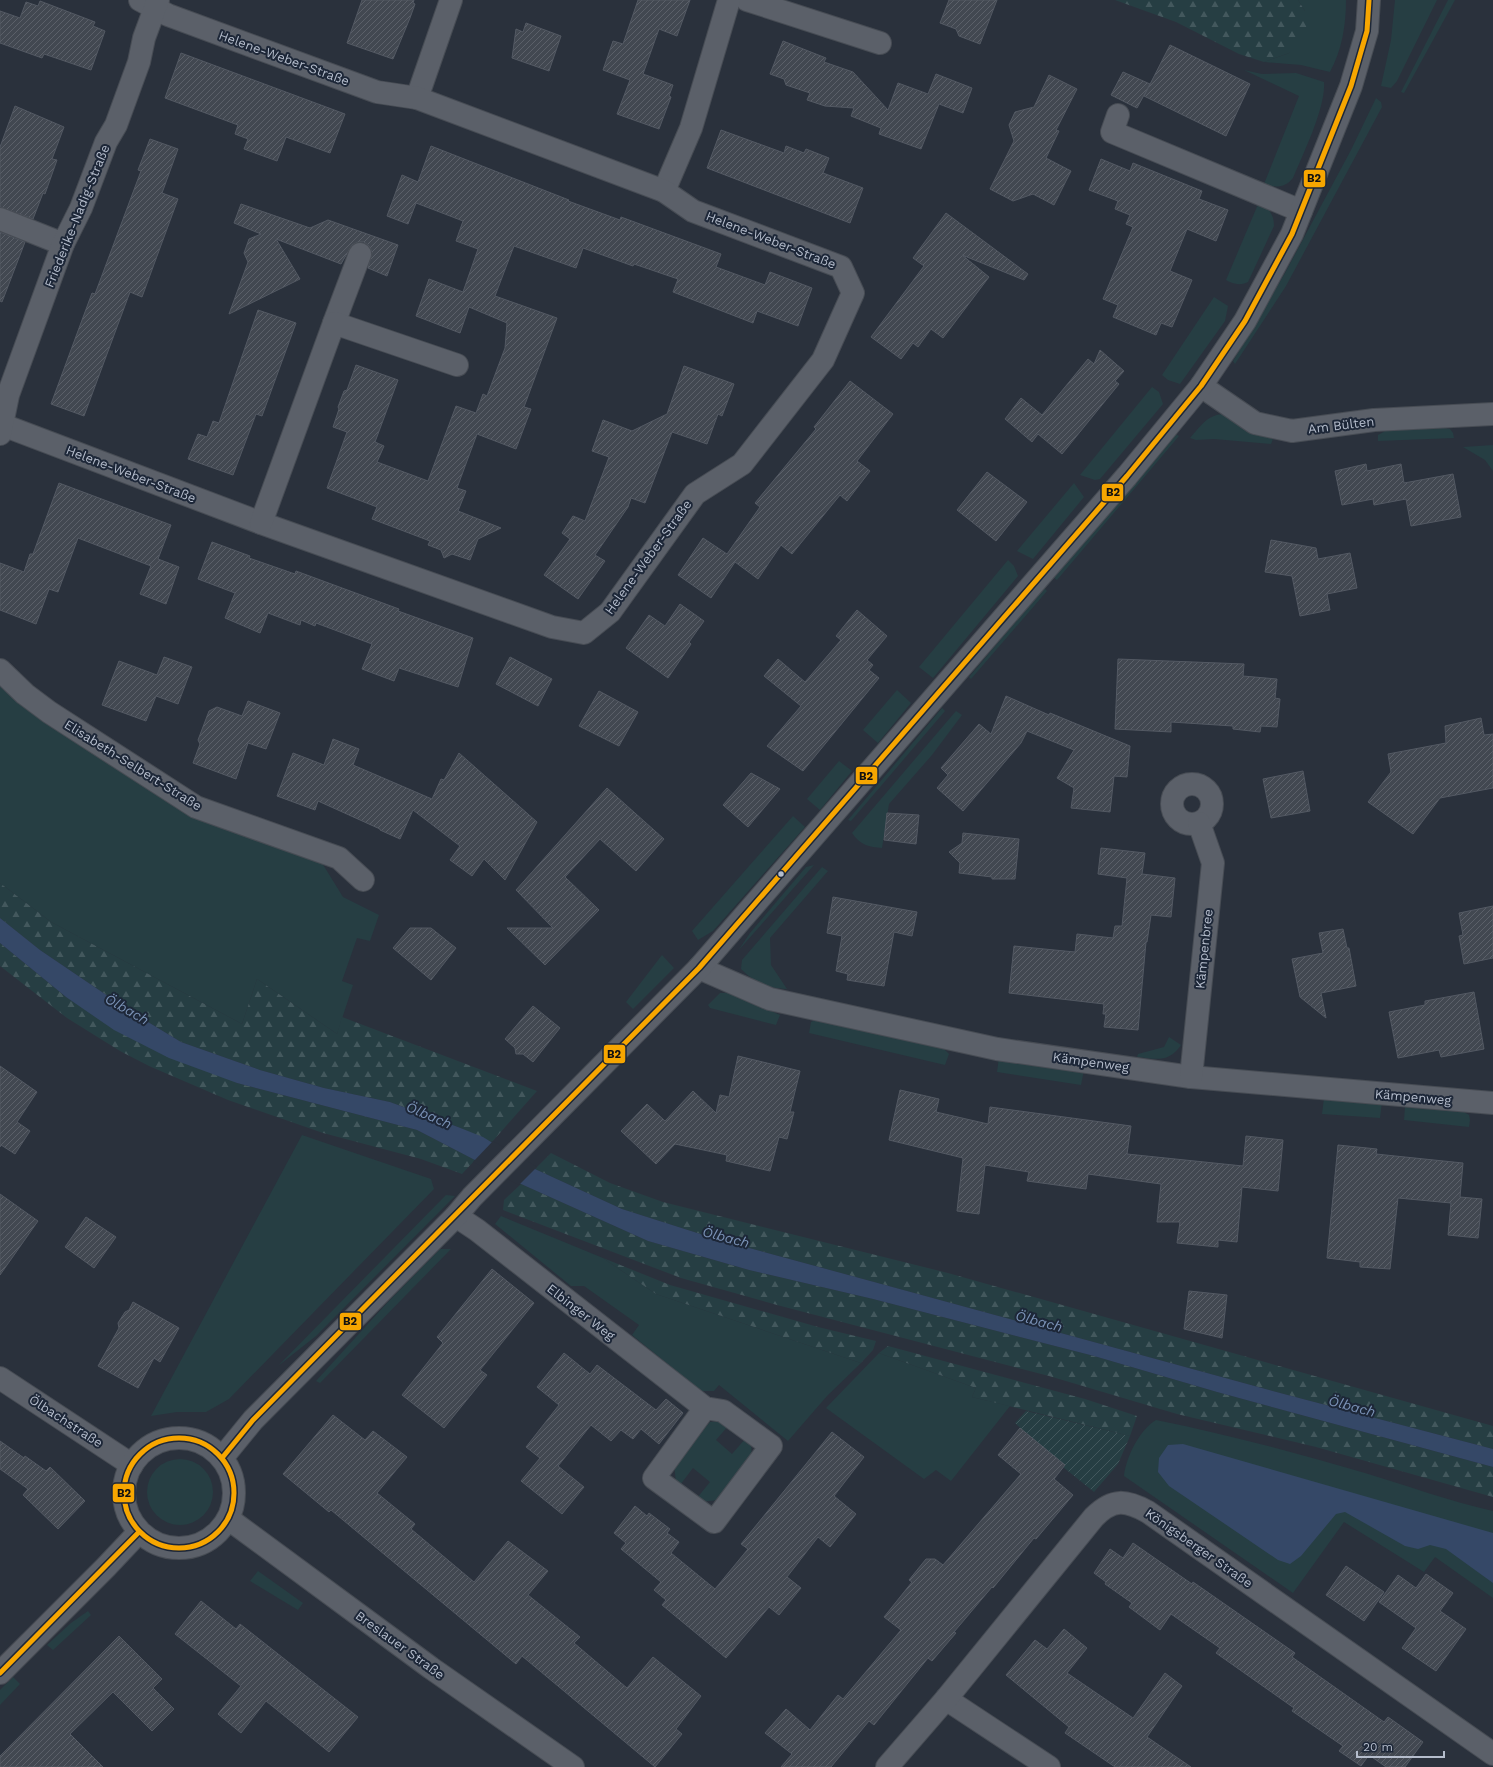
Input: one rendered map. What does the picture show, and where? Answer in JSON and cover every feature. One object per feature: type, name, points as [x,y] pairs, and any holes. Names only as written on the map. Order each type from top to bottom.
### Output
[{"type":"street","points":[[417,98],[451,0]]},
{"type":"street","points":[[664,191],[691,128],[729,0]]},
{"type":"street","points":[[222,1458],[253,1420],[456,1216],[483,1186],[699,968],[1127,476],[1201,386],[1245,321],[1292,234],[1351,86],[1367,31],[1369,0]]},
{"type":"street","points":[[752,1],[880,43]]},
{"type":"street","name":"Helene-Weber-Straße","points":[[0,428],[261,523],[552,626],[584,633],[610,612],[695,494],[742,464],[823,360],[853,293],[841,267],[693,211],[664,191],[417,98],[377,92],[168,15],[151,3]]},
{"type":"street","name":"Friederike-Nadig-Straße","points":[[0,428],[8,395],[63,244],[81,208],[106,142],[116,125],[139,62],[151,3]]},
{"type":"street","points":[[1118,115],[1112,132],[1301,211]]},
{"type":"street","points":[[0,220],[63,244]]},
{"type":"street","points":[[261,523],[360,254]]},
{"type":"street","points":[[334,324],[457,365]]},
{"type":"street","name":"Am Bülten","points":[[1201,386],[1255,423],[1292,431],[1374,420],[1493,414]]},
{"type":"street","name":"Elisabeth-Selbert-Straße","points":[[0,670],[24,694],[49,712],[196,807],[339,858],[363,880]]},
{"type":"street","name":"Kämpenbree","points":[[1191,1077],[1213,863],[1199,823]]},
{"type":"street","name":"Kämpenweg","points":[[699,968],[770,999],[997,1048],[1191,1077],[1493,1103]]},
{"type":"street","name":"Elbinger Weg","points":[[456,1216],[477,1230],[706,1408],[723,1411],[771,1446],[714,1522],[654,1478],[706,1408]]},
{"type":"street","name":"Ölbachstraße","points":[[0,1378],[132,1465]]},
{"type":"street","points":[[175,1438],[193,1439],[209,1447],[222,1458],[231,1474],[235,1492],[230,1520],[222,1530],[210,1540],[194,1547],[177,1549],[160,1545],[139,1532],[127,1511],[124,1495],[126,1479],[132,1465],[143,1451],[158,1442],[175,1438]]},
{"type":"street","name":"Königsberger Straße","points":[[888,1767],[946,1699],[1094,1517],[1104,1507],[1118,1502],[1135,1505],[1148,1512],[1493,1754]]},
{"type":"street","name":"Breslauer Straße","points":[[230,1520],[424,1663],[573,1767]]},
{"type":"street","points":[[0,1673],[139,1532]]},
{"type":"street","points":[[946,1699],[1049,1767]]},
{"type":"green space","points":[[1115,0],[1298,0],[1305,11],[1307,25],[1302,38],[1289,53],[1264,62],[1239,54],[1176,22]]},
{"type":"green space","points":[[1298,0],[1346,0],[1345,19],[1338,55],[1330,72],[1301,65],[1264,62],[1289,53],[1305,11]]},
{"type":"green space","points":[[1395,0],[1437,0],[1397,81],[1391,88],[1381,86],[1391,40]]},
{"type":"green space","points":[[1448,0],[1455,0],[1404,93],[1401,92]]},
{"type":"green space","points":[[1244,70],[1262,74],[1296,73],[1324,82],[1324,92],[1318,117],[1293,178],[1287,184],[1272,186],[1264,184],[1299,96]]},
{"type":"green space","points":[[1376,98],[1381,102],[1382,107],[1286,286],[1235,364],[1233,361],[1285,273],[1351,150]]},
{"type":"green space","points":[[1259,202],[1270,212],[1273,218],[1274,226],[1248,282],[1242,284],[1234,283],[1226,280]]},
{"type":"green space","points":[[1214,297],[1228,306],[1225,321],[1180,384],[1168,380],[1162,375]]},
{"type":"green space","points":[[1152,387],[1159,392],[1163,404],[1100,479],[1095,480],[1080,475]]},
{"type":"green space","points":[[1222,414],[1273,439],[1271,444],[1214,439],[1196,440],[1190,438],[1208,419]]},
{"type":"green space","points":[[1450,429],[1454,438],[1378,441],[1378,435],[1387,430]]},
{"type":"green space","points":[[1175,434],[1179,436],[1057,580],[1053,577]]},
{"type":"green space","points":[[1493,445],[1493,471],[1485,460],[1463,447]]},
{"type":"green space","points":[[1074,483],[1084,497],[1033,559],[1017,551]]},
{"type":"green space","points":[[1008,560],[1014,566],[1018,576],[933,678],[919,667]]},
{"type":"green space","points":[[1044,588],[1047,591],[971,679],[969,677]]},
{"type":"green space","points":[[0,683],[31,711],[322,863],[343,897],[379,915],[370,941],[357,938],[342,981],[353,985],[337,1034],[257,979],[242,1024],[51,922],[0,883]]},
{"type":"green space","points":[[897,690],[911,703],[878,743],[863,730]]},
{"type":"green space","points":[[942,708],[945,711],[851,821],[848,820]]},
{"type":"green space","points":[[956,711],[962,715],[932,755],[889,804],[882,848],[869,846],[862,843],[852,833]]},
{"type":"green space","points":[[839,761],[852,771],[820,810],[807,799]]},
{"type":"green space","points":[[793,816],[805,827],[713,931],[698,940],[692,931]]},
{"type":"green space","points":[[814,865],[738,951],[750,933],[806,867]]},
{"type":"green space","points":[[822,867],[828,871],[770,938],[771,965],[787,989],[773,988],[757,982],[741,969],[742,960]]},
{"type":"green space","points":[[0,883],[51,922],[242,1024],[257,979],[337,1034],[342,1017],[537,1091],[492,1142],[458,1127],[390,1102],[324,1088],[260,1070],[181,1042],[130,1011],[40,950],[0,918]]},
{"type":"green space","points":[[0,943],[66,997],[237,1083],[417,1130],[475,1160],[462,1174],[421,1159],[323,1133],[228,1100],[149,1066],[120,1051],[67,1018],[0,966]]},
{"type":"green space","points":[[662,955],[674,968],[633,1009],[626,1002]]},
{"type":"green space","points":[[720,993],[731,993],[780,1015],[776,1025],[710,1008],[708,1005]]},
{"type":"green space","points":[[817,1019],[942,1047],[949,1054],[945,1065],[809,1033],[811,1022]]},
{"type":"green space","points":[[1169,1037],[1181,1045],[1172,1055],[1156,1059],[1137,1057],[1138,1054],[1164,1047]]},
{"type":"green space","points":[[999,1057],[1084,1070],[1081,1085],[997,1072]]},
{"type":"green space","points":[[1324,1098],[1382,1102],[1380,1118],[1322,1114]]},
{"type":"green space","points":[[1405,1107],[1464,1112],[1469,1115],[1469,1127],[1404,1120]]},
{"type":"green space","points":[[302,1135],[431,1179],[434,1189],[229,1399],[206,1412],[177,1412],[151,1416]]},
{"type":"green space","points":[[551,1153],[610,1183],[663,1202],[948,1273],[1493,1426],[1493,1449],[1284,1394],[713,1238],[622,1209],[535,1169]]},
{"type":"green space","points":[[521,1184],[648,1241],[749,1270],[873,1299],[1094,1356],[1217,1392],[1493,1467],[1493,1497],[1316,1447],[1177,1414],[1049,1376],[777,1305],[681,1278],[503,1210],[504,1200]]},
{"type":"green space","points":[[446,1195],[455,1196],[316,1336],[278,1366]]},
{"type":"green space","points":[[501,1216],[603,1258],[656,1294],[861,1363],[827,1396],[788,1441],[719,1385],[714,1391],[701,1391],[632,1335],[639,1325],[584,1286],[571,1286],[495,1224]]},
{"type":"green space","points":[[440,1249],[451,1249],[320,1383],[316,1381],[387,1303]]},
{"type":"green space","points":[[603,1258],[670,1285],[818,1327],[876,1341],[873,1350],[861,1363],[656,1294]]},
{"type":"green space","points":[[888,1346],[1085,1399],[1137,1416],[1130,1436],[972,1397],[976,1388],[879,1353]]},
{"type":"green space","points":[[879,1353],[976,1388],[972,1397],[1010,1406],[951,1481],[936,1470],[924,1479],[826,1408]]},
{"type":"green space","points":[[1026,1411],[1130,1436],[1118,1464],[1094,1492],[1063,1467],[1015,1423]]},
{"type":"green space","points":[[1156,1420],[1209,1431],[1287,1451],[1365,1473],[1460,1503],[1493,1511],[1493,1598],[1435,1557],[1424,1572],[1344,1522],[1293,1593],[1124,1476],[1131,1452],[1139,1437],[1150,1424]]},
{"type":"green space","points":[[725,1421],[729,1425],[716,1440],[732,1454],[746,1438],[751,1442],[752,1459],[718,1500],[701,1502],[697,1498],[710,1482],[693,1468],[680,1485],[676,1482],[674,1465],[710,1422]]},
{"type":"green space","points":[[174,1459],[186,1459],[198,1464],[208,1474],[213,1486],[211,1505],[198,1520],[186,1525],[174,1525],[162,1520],[152,1510],[147,1498],[147,1486],[152,1474],[162,1464]]},
{"type":"green space","points":[[258,1571],[303,1603],[298,1610],[250,1581]]},
{"type":"green space","points":[[88,1611],[91,1615],[53,1650],[47,1645],[71,1623]]},
{"type":"green space","points":[[13,1677],[20,1684],[0,1705],[0,1690]]},
{"type":"water","name":"Ölbach","points":[[0,918],[40,950],[130,1011],[181,1042],[260,1070],[324,1088],[390,1102],[458,1127],[483,1137],[535,1169],[622,1209],[713,1238],[1284,1394],[1493,1449],[1493,1467],[1217,1392],[1094,1356],[873,1299],[749,1270],[648,1241],[521,1184],[417,1130],[237,1083],[169,1058],[114,1030],[66,997],[0,943]]},
{"type":"water","points":[[1183,1444],[1493,1533],[1493,1583],[1446,1549],[1430,1545],[1418,1549],[1405,1546],[1345,1512],[1336,1514],[1301,1556],[1290,1564],[1278,1560],[1169,1486],[1158,1472],[1159,1458],[1168,1445]]},
{"type":"pier","points":[[493,1141],[537,1167],[519,1185],[473,1162]]},
{"type":"building","points":[[362,0],[414,0],[413,3],[415,4],[393,59],[347,43]]},
{"type":"building","points":[[638,0],[690,0],[677,36],[659,29],[643,74],[673,85],[669,96],[671,97],[659,129],[617,114],[630,80],[603,70],[613,41],[623,44]]},
{"type":"building","points":[[949,0],[997,0],[980,44],[959,36],[956,29],[940,23]]},
{"type":"building","points":[[40,1],[95,22],[93,26],[105,31],[91,70],[44,54],[42,58],[0,43],[0,11],[20,18],[26,2],[38,6]]},
{"type":"building","points":[[526,23],[561,36],[549,71],[512,58],[516,29],[523,32]]},
{"type":"building","points":[[783,41],[826,58],[824,62],[853,72],[888,110],[898,83],[928,94],[936,74],[972,88],[963,113],[939,104],[921,149],[879,134],[881,128],[851,116],[854,108],[825,106],[807,100],[810,93],[786,85],[784,79],[770,74]]},
{"type":"building","points":[[1170,45],[1250,84],[1226,136],[1144,96]]},
{"type":"building","points":[[181,53],[345,114],[330,153],[286,137],[277,161],[244,149],[248,139],[235,134],[238,125],[165,98]]},
{"type":"building","points":[[1123,72],[1150,84],[1137,108],[1111,95]]},
{"type":"building","points":[[1049,75],[1077,89],[1056,130],[1059,131],[1046,158],[1071,171],[1054,205],[1033,194],[1013,201],[990,189],[1014,141],[1009,125],[1015,112],[1034,107]]},
{"type":"building","points":[[15,106],[64,127],[52,159],[57,160],[45,194],[43,193],[33,219],[0,207],[0,147]]},
{"type":"building","points":[[721,130],[784,153],[786,146],[804,153],[806,149],[829,158],[823,173],[863,188],[850,223],[707,168]]},
{"type":"building","points":[[150,139],[178,149],[162,193],[178,199],[142,297],[130,292],[84,416],[51,404],[92,293],[95,294],[141,171],[138,170]]},
{"type":"building","points":[[431,146],[569,200],[568,201],[620,220],[621,217],[721,254],[716,267],[765,285],[770,272],[812,288],[798,326],[757,311],[753,323],[673,292],[678,279],[634,264],[633,266],[583,248],[576,268],[514,246],[495,296],[557,318],[524,407],[531,409],[516,449],[477,434],[457,488],[466,491],[458,511],[501,528],[478,539],[470,560],[452,554],[444,558],[441,550],[428,545],[430,541],[372,519],[377,507],[327,488],[347,432],[333,427],[339,409],[338,407],[344,391],[347,390],[356,365],[398,380],[375,442],[384,446],[377,462],[428,481],[456,406],[476,413],[483,394],[487,396],[505,348],[507,323],[469,307],[460,333],[416,316],[429,279],[463,292],[478,249],[456,241],[463,221],[416,203],[408,224],[387,216],[402,175],[418,182]]},
{"type":"building","points":[[1101,159],[1130,171],[1133,163],[1202,191],[1199,199],[1228,210],[1216,241],[1187,229],[1170,271],[1192,280],[1172,327],[1161,323],[1156,335],[1113,317],[1118,305],[1103,299],[1133,227],[1126,224],[1130,215],[1115,209],[1118,201],[1089,190]]},
{"type":"building","points":[[241,204],[310,228],[328,220],[398,245],[387,276],[368,268],[372,252],[369,246],[364,242],[358,242],[352,245],[341,264],[276,239],[300,279],[229,314],[248,262],[244,253],[249,239],[261,234],[234,223]]},
{"type":"building","points":[[946,213],[1028,274],[1024,280],[962,255],[989,277],[943,338],[931,329],[918,347],[913,343],[901,359],[871,337],[924,266],[913,258]]},
{"type":"building","points":[[0,232],[25,242],[2,302],[0,301]]},
{"type":"building","points":[[258,310],[296,323],[262,416],[256,414],[233,475],[188,459],[198,434],[207,437],[213,421],[219,423]]},
{"type":"building","points":[[1100,350],[1124,371],[1115,381],[1119,384],[1062,454],[1038,434],[1032,442],[1005,419],[1021,398],[1042,415],[1088,359],[1094,364]]},
{"type":"building","points":[[684,366],[734,384],[722,416],[718,414],[707,444],[672,432],[645,503],[631,498],[628,507],[595,555],[605,561],[578,599],[544,575],[570,539],[562,533],[573,516],[585,521],[609,457],[592,451],[603,420],[632,431],[667,414]]},
{"type":"building","points":[[850,381],[893,414],[857,461],[870,471],[847,501],[840,495],[792,554],[781,545],[758,579],[735,562],[711,598],[678,575],[703,538],[727,554],[760,507],[755,503],[816,429],[814,427]]},
{"type":"building","points":[[1366,464],[1367,471],[1401,464],[1404,483],[1453,474],[1461,517],[1411,526],[1406,499],[1374,505],[1373,499],[1342,505],[1335,471]]},
{"type":"building","points":[[987,472],[1027,502],[996,541],[957,510]]},
{"type":"building","points":[[59,483],[171,525],[158,559],[179,567],[166,604],[140,594],[151,566],[78,538],[58,592],[49,589],[36,624],[0,610],[0,563],[24,572],[30,554],[33,554]]},
{"type":"building","points":[[1271,540],[1316,548],[1318,559],[1350,553],[1357,588],[1327,594],[1330,610],[1300,616],[1292,576],[1265,572]]},
{"type":"building","points":[[212,542],[250,556],[249,558],[295,574],[296,571],[399,609],[398,611],[473,638],[458,687],[399,668],[394,681],[362,669],[372,644],[316,623],[315,626],[301,620],[300,625],[268,613],[260,633],[225,618],[235,593],[198,579]]},
{"type":"building","points":[[680,604],[704,621],[689,642],[691,644],[668,678],[626,648],[649,615],[665,626]]},
{"type":"building","points":[[857,610],[887,636],[867,660],[873,665],[869,670],[879,678],[803,771],[767,746],[801,706],[764,676],[778,659],[805,682],[841,640],[836,636]]},
{"type":"building","points":[[164,657],[192,667],[178,704],[156,696],[146,721],[102,705],[119,661],[157,675]]},
{"type":"building","points":[[510,657],[552,679],[538,706],[496,684]]},
{"type":"building","points":[[1118,659],[1244,664],[1243,676],[1277,679],[1275,698],[1280,699],[1277,727],[1261,726],[1260,732],[1233,729],[1233,726],[1171,722],[1171,732],[1115,729]]},
{"type":"building","points":[[599,691],[638,712],[619,746],[579,726]]},
{"type":"building","points":[[1006,696],[1049,715],[1050,713],[1130,746],[1127,777],[1114,776],[1110,812],[1071,808],[1074,788],[1057,778],[1074,750],[1027,731],[1021,743],[963,811],[937,788],[948,775],[941,768],[979,724],[991,734]]},
{"type":"building","points":[[248,701],[280,713],[266,749],[248,743],[236,779],[193,763],[200,744],[198,740],[209,711],[217,707],[242,716]]},
{"type":"building","points":[[1481,718],[1484,735],[1493,734],[1493,788],[1440,798],[1413,834],[1368,802],[1391,772],[1388,754],[1446,743],[1445,726]]},
{"type":"building","points":[[333,739],[359,749],[353,765],[432,799],[441,779],[444,780],[459,753],[537,822],[505,880],[484,859],[472,876],[450,860],[460,846],[413,810],[400,839],[318,801],[315,810],[277,796],[293,753],[324,765]]},
{"type":"building","points":[[1303,771],[1310,811],[1271,818],[1263,779]]},
{"type":"building","points":[[751,773],[780,789],[748,827],[723,805]]},
{"type":"building","points":[[607,788],[664,839],[636,871],[600,839],[565,877],[599,910],[545,965],[507,928],[553,928],[516,890]]},
{"type":"building","points":[[887,813],[919,815],[916,844],[884,840]]},
{"type":"building","points":[[963,833],[1019,839],[1015,879],[992,879],[992,877],[959,873],[960,863],[949,852],[962,843]]},
{"type":"building","points":[[1101,848],[1145,853],[1142,874],[1175,878],[1171,917],[1151,915],[1146,942],[1138,1030],[1104,1027],[1106,1014],[1103,1014],[1104,1004],[1009,993],[1014,946],[1075,952],[1077,934],[1113,938],[1115,926],[1122,926],[1127,878],[1098,874]]},
{"type":"building","points":[[833,897],[917,912],[912,936],[894,932],[884,986],[847,980],[848,974],[836,971],[842,936],[827,933]]},
{"type":"building","points":[[1493,906],[1493,958],[1464,964],[1459,936],[1463,935],[1459,913]]},
{"type":"building","points":[[410,928],[431,928],[456,948],[431,980],[393,948]]},
{"type":"building","points":[[1343,929],[1347,948],[1349,948],[1356,986],[1321,993],[1326,1018],[1300,997],[1292,959],[1323,953],[1319,933]]},
{"type":"building","points":[[1474,992],[1484,1049],[1441,1057],[1439,1050],[1398,1058],[1389,1012],[1425,1005],[1425,1001]]},
{"type":"building","points":[[533,1006],[560,1028],[533,1062],[523,1054],[516,1054],[515,1048],[505,1039]]},
{"type":"building","points":[[738,1056],[800,1071],[790,1112],[794,1112],[787,1139],[779,1137],[770,1171],[726,1161],[727,1155],[675,1144],[656,1164],[621,1131],[647,1104],[665,1121],[693,1091],[716,1113],[720,1095],[729,1097]]},
{"type":"building","points":[[0,1066],[37,1092],[17,1122],[30,1131],[15,1154],[1,1145],[0,1147]]},
{"type":"building","points":[[900,1090],[939,1099],[936,1112],[988,1124],[990,1107],[1131,1126],[1127,1154],[1243,1166],[1246,1136],[1283,1140],[1278,1191],[1242,1187],[1237,1242],[1218,1240],[1218,1247],[1177,1243],[1180,1222],[1157,1222],[1161,1184],[1088,1174],[1086,1189],[1027,1181],[1029,1172],[985,1165],[979,1214],[957,1211],[963,1158],[889,1140]]},
{"type":"building","points":[[1338,1145],[1377,1149],[1376,1154],[1463,1163],[1460,1197],[1482,1199],[1478,1238],[1448,1235],[1451,1203],[1398,1198],[1390,1269],[1360,1267],[1360,1262],[1327,1258]]},
{"type":"building","points":[[0,1194],[38,1221],[0,1275]]},
{"type":"building","points":[[86,1217],[116,1237],[94,1268],[65,1247]]},
{"type":"building","points":[[492,1269],[534,1303],[480,1370],[487,1375],[444,1428],[402,1395],[443,1343],[437,1337]]},
{"type":"building","points":[[1189,1291],[1227,1295],[1222,1338],[1184,1329]]},
{"type":"building","points":[[133,1302],[179,1328],[160,1362],[154,1358],[138,1388],[98,1366],[119,1328],[118,1323],[125,1312],[129,1310]]},
{"type":"building","points":[[564,1353],[590,1374],[597,1365],[656,1410],[666,1399],[683,1413],[659,1444],[641,1429],[633,1439],[621,1430],[611,1441],[591,1425],[558,1466],[584,1487],[562,1514],[521,1481],[540,1458],[526,1447],[559,1405],[537,1387]]},
{"type":"building","points":[[333,1415],[365,1440],[373,1431],[407,1457],[377,1493],[415,1524],[411,1529],[474,1582],[508,1541],[548,1571],[528,1595],[580,1637],[574,1643],[627,1688],[653,1657],[701,1696],[676,1729],[682,1734],[655,1767],[522,1656],[516,1664],[331,1510],[329,1512],[283,1474]]},
{"type":"building","points":[[1020,1428],[1065,1465],[1054,1479],[1073,1495],[1036,1539],[1034,1538],[993,1588],[992,1587],[932,1661],[928,1658],[874,1725],[869,1721],[831,1767],[781,1767],[792,1754],[765,1733],[786,1709],[810,1730],[838,1695],[843,1699],[901,1630],[884,1617],[912,1582],[909,1580],[926,1559],[935,1559],[943,1565],[1021,1474],[998,1455]]},
{"type":"building","points":[[832,1432],[864,1457],[834,1496],[856,1514],[830,1547],[818,1537],[787,1577],[801,1588],[779,1615],[769,1607],[726,1658],[662,1605],[666,1600],[654,1590],[661,1582],[621,1549],[626,1543],[614,1533],[635,1506],[647,1516],[649,1513],[670,1529],[667,1533],[679,1542],[671,1553],[715,1589],[748,1549],[741,1544]]},
{"type":"building","points":[[0,1441],[46,1471],[50,1467],[85,1501],[58,1529],[23,1495],[28,1489],[0,1469]]},
{"type":"building","points":[[1133,1543],[1192,1584],[1193,1582],[1295,1653],[1292,1657],[1384,1722],[1388,1717],[1423,1742],[1405,1767],[1386,1767],[1369,1755],[1361,1766],[1339,1751],[1343,1746],[1292,1711],[1294,1708],[1216,1653],[1220,1648],[1171,1614],[1160,1630],[1129,1607],[1132,1603],[1105,1584],[1106,1582],[1094,1573],[1110,1549],[1123,1558]]},
{"type":"building","points":[[1346,1566],[1384,1592],[1364,1621],[1326,1595]]},
{"type":"building","points":[[1426,1574],[1453,1593],[1440,1611],[1466,1629],[1436,1671],[1402,1648],[1416,1628],[1379,1602],[1398,1575],[1416,1588]]},
{"type":"building","points":[[201,1601],[236,1629],[240,1624],[358,1717],[329,1752],[266,1701],[241,1733],[218,1714],[241,1686],[175,1634]]},
{"type":"building","points":[[1064,1629],[1087,1648],[1067,1673],[1133,1718],[1165,1673],[1182,1686],[1147,1737],[1191,1767],[1115,1767],[1065,1733],[1069,1727],[1006,1675],[1035,1640],[1047,1649]]},
{"type":"building","points":[[119,1636],[162,1679],[153,1688],[174,1709],[152,1731],[113,1692],[70,1734],[103,1767],[0,1767],[0,1756]]},
{"type":"transit line","name":"B2","points":[[222,1458],[253,1420],[699,968],[1127,476],[1201,386],[1245,321],[1292,234],[1351,86],[1367,31],[1369,0]]},
{"type":"transit line","name":"B2","points":[[179,1438],[200,1442],[210,1447],[218,1454],[225,1462],[230,1472],[234,1493],[230,1514],[225,1524],[218,1532],[210,1539],[200,1544],[179,1548],[158,1544],[148,1539],[140,1532],[133,1524],[128,1514],[124,1493],[128,1472],[133,1462],[140,1454],[148,1447],[158,1442],[179,1438]]},
{"type":"transit line","name":"B2","points":[[0,1673],[139,1532]]}]
